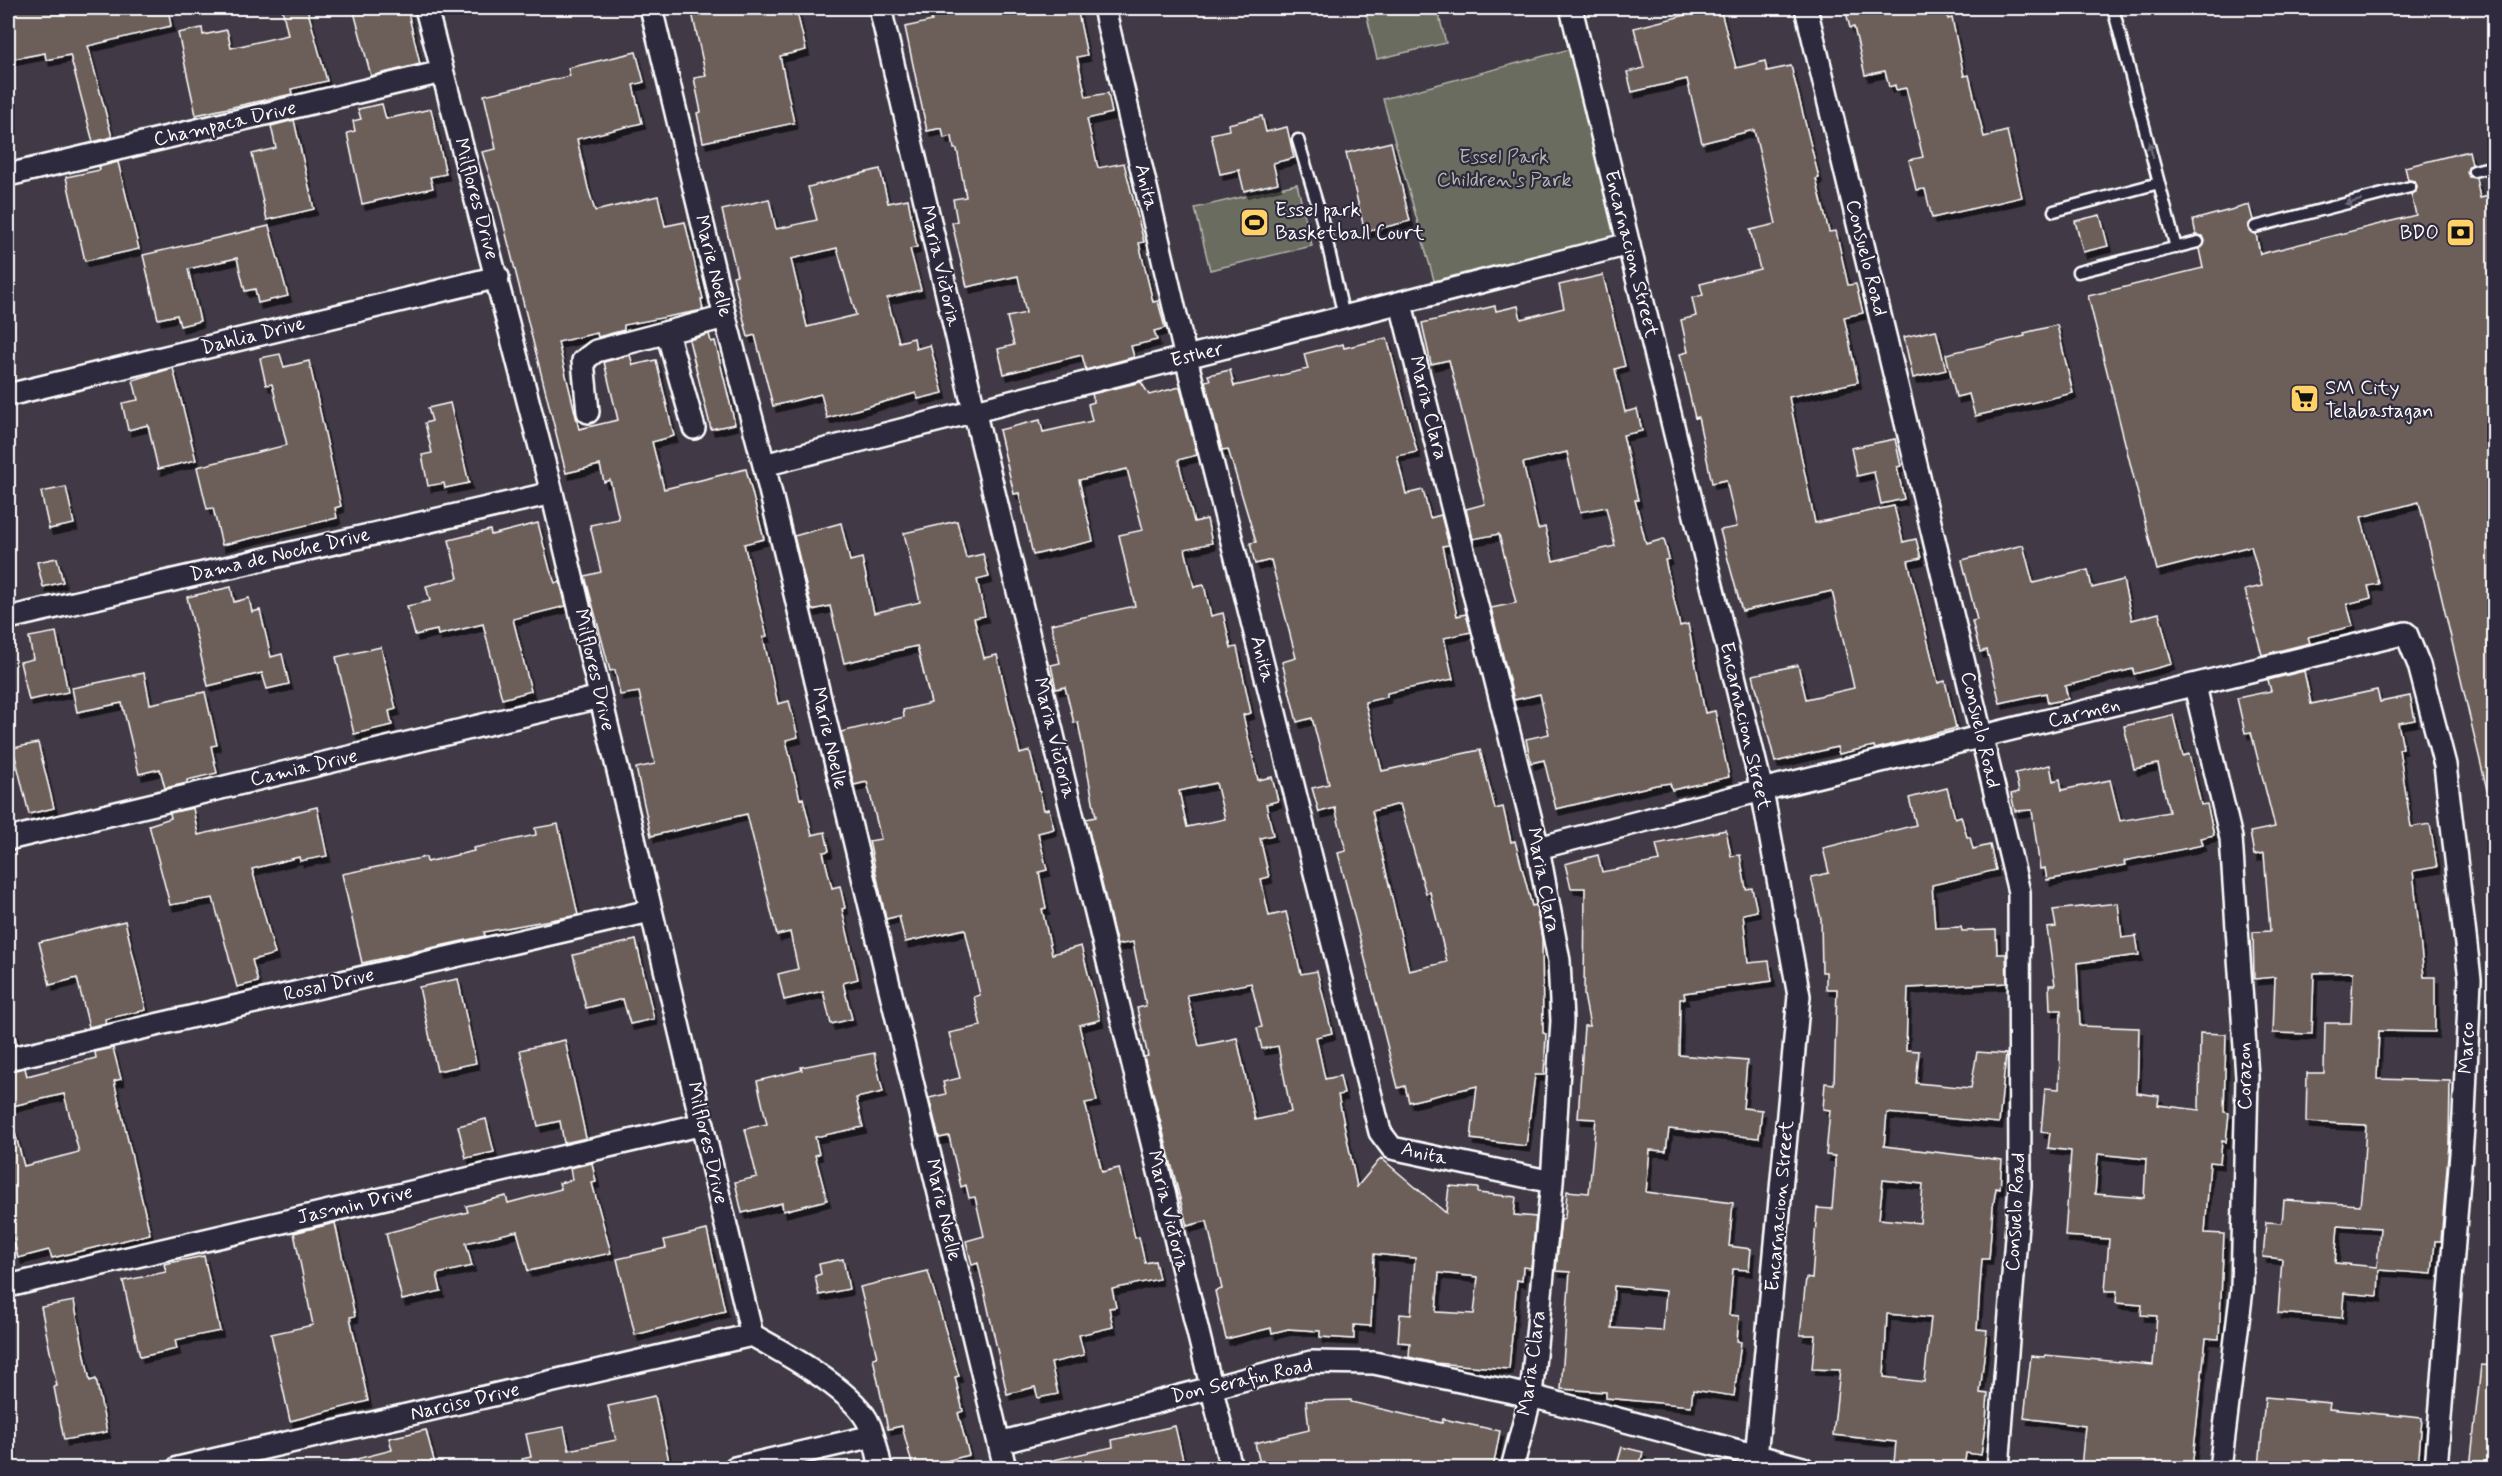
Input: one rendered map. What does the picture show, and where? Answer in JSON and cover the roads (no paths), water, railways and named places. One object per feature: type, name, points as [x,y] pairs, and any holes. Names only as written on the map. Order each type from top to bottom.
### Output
[{"type":"street","name":"Milflores Drive","points":[[426,8],[498,277],[552,493],[752,1335]]},
{"type":"street","name":"Marie Noelle","points":[[651,8],[724,317],[764,465],[1005,1468]]},
{"type":"street","name":"Maria Victoria","points":[[880,8],[974,410],[1231,1468]]},
{"type":"street","name":"Anita","points":[[1104,8],[1186,358],[1380,1132],[1392,1148],[1552,1182]]},
{"type":"street","name":"Encarnacion Street","points":[[1571,8],[1762,790],[1800,996],[1756,1458]]},
{"type":"street","name":"Consuelo Road","points":[[1806,8],[2019,892],[2020,1186],[1998,1468]]},
{"type":"street","name":"Champaca Drive","points":[[8,176],[442,72]]},
{"type":"street","name":"Esther","points":[[764,465],[1629,244]]},
{"type":"street","name":"Dahlia Drive","points":[[8,395],[498,277]]},
{"type":"street","name":"Maria Clara","points":[[1401,304],[1538,848],[1559,961],[1561,1001],[1552,1182],[1531,1396],[1512,1468]]},
{"type":"street","points":[[588,412],[583,361],[596,351],[724,317]]},
{"type":"street","points":[[667,332],[694,428]]},
{"type":"street","name":"Dama de Noche Drive","points":[[8,618],[552,493]]},
{"type":"street","name":"Carmen","points":[[1538,848],[1762,790],[2406,633]]},
{"type":"street","name":"Marco","points":[[2406,633],[2418,666],[2445,765],[2470,980],[2464,1116],[2436,1468]]},
{"type":"street","name":"Corazon","points":[[2195,686],[2231,838],[2247,1077],[2242,1289],[2220,1468]]},
{"type":"street","name":"Camia Drive","points":[[8,839],[600,697]]},
{"type":"street","name":"Rosal Drive","points":[[8,1059],[650,911]]},
{"type":"street","name":"Jasmin Drive","points":[[8,1286],[703,1124]]},
{"type":"street","points":[[752,1335],[790,1356],[850,1399],[861,1410],[873,1436],[881,1468]]},
{"type":"street","name":"Narciso Drive","points":[[178,1468],[752,1335]]},
{"type":"street","name":"Don Serafin Road","points":[[999,1443],[1311,1362],[1364,1363],[1531,1396],[1756,1458],[1803,1468]]},
{"type":"street","points":[[735,1468],[873,1436]]},
{"type":"lane","points":[[2113,8],[2176,248]]},
{"type":"lane","points":[[1298,140],[1322,220],[1344,317]]},
{"type":"lane","points":[[2474,171],[2494,166]]},
{"type":"lane","points":[[2054,211],[2159,183]]},
{"type":"lane","points":[[2254,227],[2410,187]]},
{"type":"lane","points":[[2078,272],[2198,242]]},
{"type":"place","name":"Essel park Basketball Court","points":[[1254,222]]},
{"type":"place","name":"BDO","points":[[2460,233]]},
{"type":"place","name":"SM City Telabastagan","points":[[2304,399]]},
{"type":"park label","name":"Essel Park Children's Park","points":[[1504,168]]}]
